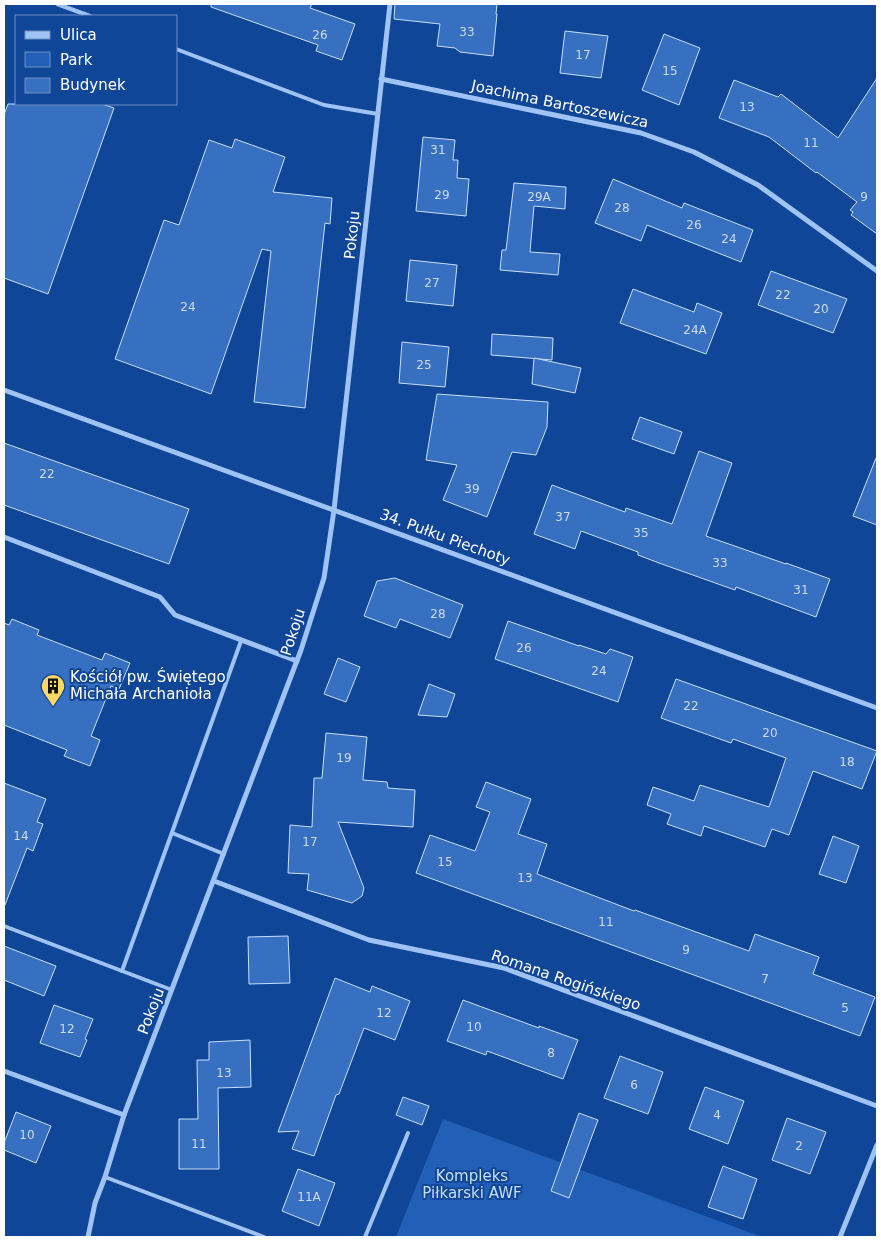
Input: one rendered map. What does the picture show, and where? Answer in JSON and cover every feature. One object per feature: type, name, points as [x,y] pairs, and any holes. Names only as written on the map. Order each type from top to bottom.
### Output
[{"type":"street","name":"Pokoju","points":[[88,1237],[95,1203],[124,1115],[297,661],[324,578],[334,510],[390,4]]},
{"type":"street","name":"Joachima Bartoszewicza","points":[[381,79],[641,133],[694,152],[758,185],[877,270]]},
{"type":"street","name":"34. Pułku Piechoty","points":[[4,390],[877,708]]},
{"type":"street","points":[[4,537],[160,597],[176,616],[297,661]]},
{"type":"street","name":"Romana Rogińskiego","points":[[214,881],[369,940],[504,968],[877,1106]]},
{"type":"street","points":[[4,1071],[124,1115]]},
{"type":"street","points":[[840,1237],[877,1145]]},
{"type":"lane","points":[[57,4],[87,15]]},
{"type":"lane","points":[[178,50],[324,105],[378,114]]},
{"type":"lane","points":[[122,971],[241,641]]},
{"type":"lane","points":[[172,833],[224,854]]},
{"type":"lane","points":[[4,926],[172,990]]},
{"type":"lane","points":[[365,1237],[408,1133]]},
{"type":"lane","points":[[105,1177],[264,1237]]},
{"type":"green space","name":"Kompleks Piłkarski AWF","points":[[443,1119],[762,1237],[396,1237]]},
{"type":"building","points":[[211,4],[312,4],[310,8],[355,24],[342,60],[316,51],[318,45],[211,7]]},
{"type":"building","points":[[395,4],[497,4],[493,56],[460,52],[455,48],[437,46],[440,24],[394,19]]},
{"type":"building","points":[[565,31],[608,36],[601,78],[560,73]]},
{"type":"building","points":[[664,34],[700,48],[679,105],[642,90]]},
{"type":"building","points":[[877,78],[877,234],[851,215],[853,212],[850,210],[857,202],[817,172],[769,137],[719,118],[734,80],[778,97],[781,94],[838,138]]},
{"type":"building","points":[[8,104],[105,105],[114,108],[48,294],[4,278],[4,115]]},
{"type":"building","points":[[423,137],[455,140],[453,160],[458,160],[457,178],[469,179],[466,216],[416,211]]},
{"type":"building","points":[[235,139],[285,157],[273,192],[332,198],[330,224],[325,223],[305,408],[254,402],[271,251],[262,249],[211,394],[115,359],[164,220],[179,225],[209,140],[232,148]]},
{"type":"building","points":[[613,179],[682,208],[684,203],[753,230],[741,262],[647,225],[641,241],[595,223]]},
{"type":"building","points":[[514,183],[566,187],[565,209],[534,206],[530,252],[560,254],[558,275],[500,270],[502,250],[506,250]]},
{"type":"building","points":[[410,260],[457,265],[453,306],[406,301]]},
{"type":"building","points":[[771,271],[847,299],[833,333],[758,305]]},
{"type":"building","points":[[633,289],[694,312],[697,303],[722,313],[706,354],[620,323]]},
{"type":"building","points":[[492,334],[553,338],[552,360],[491,355]]},
{"type":"building","points":[[402,342],[449,347],[445,387],[399,383]]},
{"type":"building","points":[[534,358],[581,368],[575,393],[532,384]]},
{"type":"building","points":[[437,394],[548,402],[547,427],[536,455],[512,452],[487,517],[443,500],[457,465],[426,460]]},
{"type":"building","points":[[640,417],[682,432],[674,454],[632,439]]},
{"type":"building","points":[[4,443],[189,509],[169,564],[4,505]]},
{"type":"building","points":[[699,451],[732,463],[706,536],[830,579],[816,617],[736,587],[735,590],[659,563],[638,555],[638,552],[581,531],[575,549],[534,534],[552,485],[625,512],[626,508],[672,524]]},
{"type":"building","points":[[877,458],[877,525],[853,516]]},
{"type":"building","points":[[395,578],[463,605],[450,638],[400,619],[396,628],[364,616],[377,581]]},
{"type":"building","name":"Kościół pw. Świętego Michała Archanioła","points":[[12,619],[39,630],[37,635],[102,660],[105,653],[130,663],[119,689],[111,686],[91,736],[100,740],[90,766],[64,756],[67,750],[4,725],[4,623],[9,625]]},
{"type":"building","points":[[508,621],[606,654],[610,649],[633,657],[618,702],[495,659]]},
{"type":"building","points":[[338,658],[360,667],[346,702],[324,694]]},
{"type":"building","points":[[676,679],[877,751],[862,789],[813,771],[789,835],[772,829],[765,847],[704,826],[701,836],[667,824],[671,814],[647,805],[653,787],[694,801],[700,785],[769,807],[786,758],[733,739],[731,743],[661,718]]},
{"type":"building","points":[[429,684],[455,694],[447,717],[418,715]]},
{"type":"building","points":[[326,733],[367,737],[363,780],[387,782],[388,788],[415,790],[413,827],[338,822],[364,888],[362,896],[352,903],[307,890],[309,874],[288,873],[290,825],[312,827],[314,778],[322,778]]},
{"type":"building","points":[[486,782],[531,799],[518,834],[547,844],[537,874],[634,911],[749,951],[755,934],[819,957],[813,974],[875,997],[860,1036],[416,873],[430,835],[475,851],[490,812],[476,807]]},
{"type":"building","points":[[4,783],[46,799],[37,822],[43,824],[33,851],[27,848],[5,905],[4,904]]},
{"type":"building","points":[[833,836],[859,846],[846,883],[819,874]]},
{"type":"building","points":[[288,936],[290,983],[249,984],[248,937]]},
{"type":"building","points":[[4,946],[56,966],[44,996],[4,980]]},
{"type":"building","points":[[335,978],[370,992],[372,986],[410,1001],[395,1040],[364,1028],[339,1094],[336,1095],[314,1156],[292,1149],[299,1131],[278,1132]]},
{"type":"building","points":[[463,1000],[578,1040],[563,1079],[487,1051],[486,1055],[447,1041]]},
{"type":"building","points":[[54,1005],[93,1019],[80,1057],[40,1043]]},
{"type":"building","points":[[250,1040],[251,1087],[218,1088],[219,1169],[179,1169],[179,1119],[198,1119],[197,1060],[209,1060],[209,1042]]},
{"type":"building","points":[[620,1056],[663,1072],[648,1114],[604,1098]]},
{"type":"building","points":[[705,1087],[744,1101],[728,1144],[689,1129]]},
{"type":"building","points":[[403,1097],[429,1106],[422,1125],[396,1115]]},
{"type":"building","points":[[16,1112],[51,1126],[36,1163],[4,1150],[4,1143]]},
{"type":"building","points":[[579,1113],[598,1120],[569,1198],[551,1191]]},
{"type":"building","points":[[787,1118],[826,1132],[810,1174],[772,1160]]},
{"type":"building","points":[[723,1166],[757,1179],[743,1219],[708,1207]]},
{"type":"building","points":[[298,1169],[335,1183],[319,1226],[282,1211]]},
{"type":"place","name":"Kościół pw. Świętego Michała Archanioła","points":[[53,707]]}]
